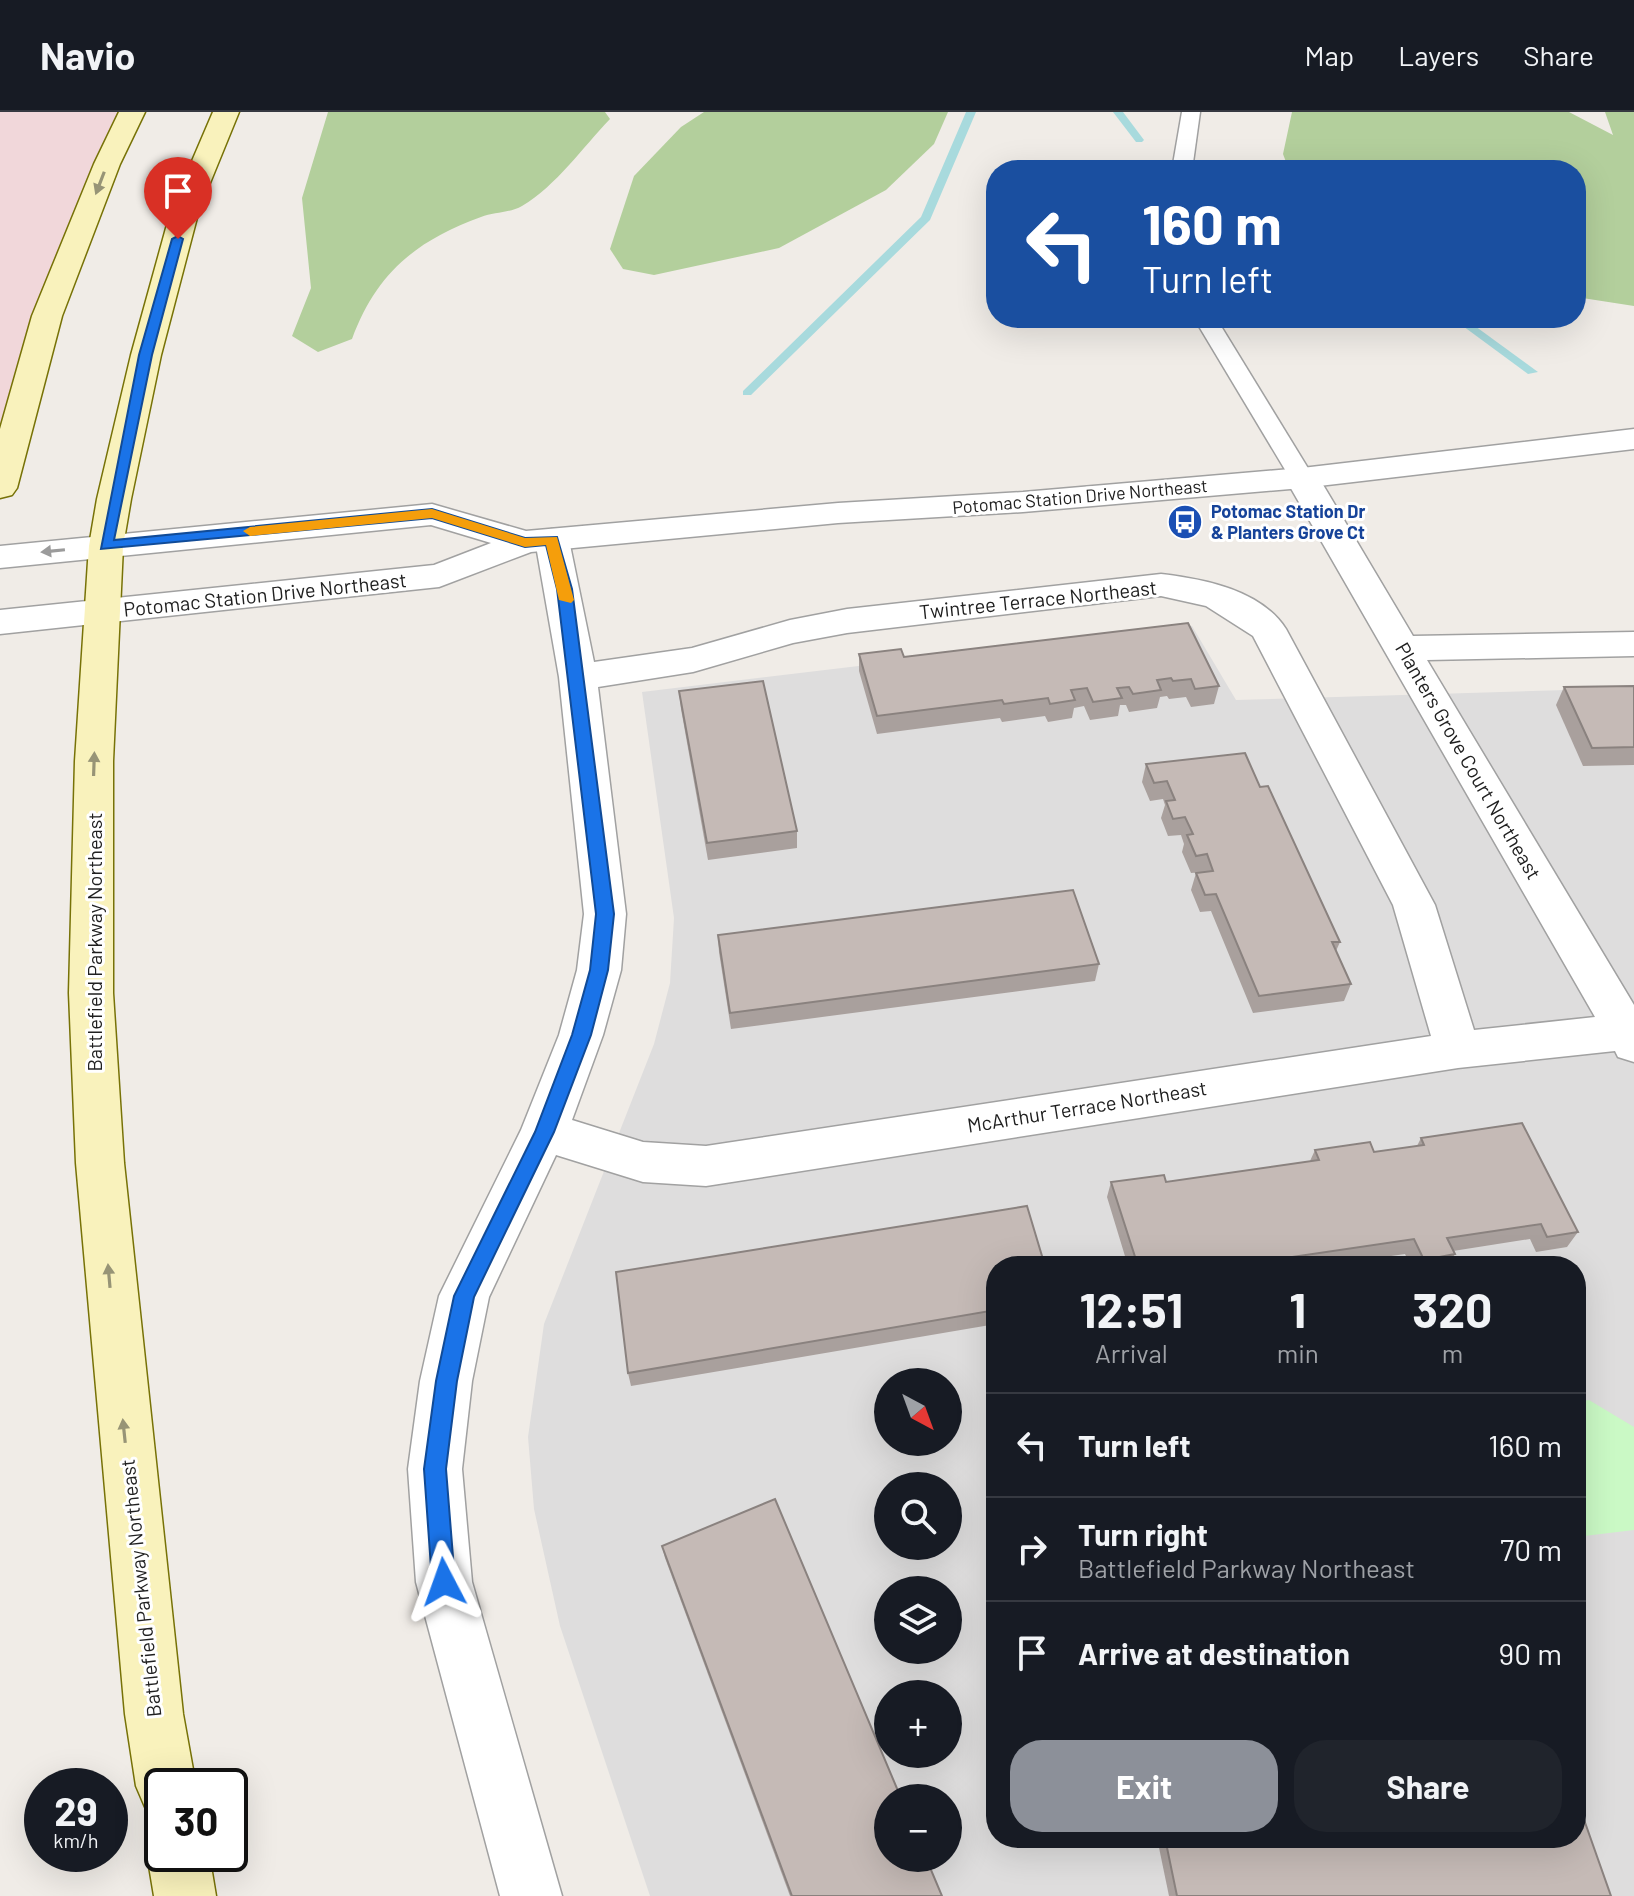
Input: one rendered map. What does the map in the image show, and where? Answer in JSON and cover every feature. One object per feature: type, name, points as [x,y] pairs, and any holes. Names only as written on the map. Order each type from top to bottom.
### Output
[{"type":"main road","points":[[0,488],[47,316],[107,164],[132,112]]},
{"type":"main road","name":"Battlefield Parkway Northeast","points":[[163,1768],[149,1667],[100,1163],[91,993],[94,761],[106,546],[146,355],[185,210],[226,112]]},
{"type":"main road","points":[[181,1872],[185,1896]]},
{"type":"street","name":"Potomac Station Drive Northeast","points":[[0,622],[439,576],[539,541],[838,513],[1008,504],[1302,478],[1634,439]]},
{"type":"street","name":"Planters Grove Court Northeast","points":[[1302,478],[1631,1035]]},
{"type":"street","name":"Potomac Station Drive Northeast","points":[[0,557],[432,514],[539,541]]},
{"type":"street","points":[[531,1896],[444,1582],[435,1469],[446,1381],[464,1296],[544,1132],[581,1035],[599,970],[605,914],[578,677],[565,589],[539,541]]},
{"type":"street","name":"Twintree Terrace Northeast","points":[[578,677],[693,660],[790,632],[847,621],[1161,585],[1195,589],[1224,598],[1248,611],[1268,629],[1414,905],[1458,1050]]},
{"type":"street","points":[[1401,648],[1634,644]]},
{"type":"street","name":"McArthur Terrace Northeast","points":[[544,1132],[643,1162],[706,1166],[1458,1050],[1631,1035]]},
{"type":"lane","points":[[1184,160],[1191,112]]},
{"type":"lane","points":[[1211,328],[1302,478]]},
{"type":"shaded area","points":[[0,112],[132,112],[0,488]]},
{"type":"shaded area","points":[[1192,626],[1236,700],[1634,688],[1634,1896],[650,1896],[560,1626],[534,1509],[528,1437],[544,1324],[654,1044],[670,983],[674,918],[642,692]]},
{"type":"green space","points":[[328,112],[605,112],[610,119],[558,177],[522,206],[457,226],[418,249],[386,278],[373,296],[352,339],[318,352],[292,336],[311,288],[302,198]]},
{"type":"green space","points":[[704,112],[948,112],[934,144],[886,190],[779,248],[654,275],[623,269],[610,249],[634,176],[681,127]]},
{"type":"green space","points":[[1292,112],[1569,112],[1613,135],[1605,112],[1634,112],[1634,306],[1586,299],[1586,160],[1285,160],[1283,154]]},
{"type":"green space","points":[[1586,1400],[1634,1427],[1634,1530],[1586,1536]]},
{"type":"building","points":[[1188,623],[1219,686],[1195,689],[1191,679],[1173,681],[1171,678],[1157,680],[1161,690],[1133,694],[1129,687],[1117,688],[1122,698],[1093,702],[1087,688],[1071,690],[1075,700],[1050,704],[1048,698],[1004,704],[1002,700],[877,716],[859,654],[901,649],[904,657]]},
{"type":"building","points":[[763,681],[797,831],[707,843],[679,691]]},
{"type":"building","points":[[1634,686],[1634,747],[1592,748],[1564,687]]},
{"type":"building","points":[[1245,753],[1260,787],[1268,786],[1340,942],[1332,942],[1351,984],[1259,996],[1216,894],[1205,895],[1196,873],[1213,871],[1207,854],[1196,856],[1187,835],[1193,834],[1185,817],[1173,819],[1166,801],[1175,800],[1167,781],[1154,783],[1146,764]]},
{"type":"building","points":[[1073,890],[1099,964],[730,1013],[718,935]]},
{"type":"building","points":[[1522,1123],[1578,1232],[1547,1237],[1541,1224],[1447,1238],[1455,1254],[1445,1256],[1422,1256],[1414,1239],[1299,1256],[1135,1256],[1111,1182],[1164,1175],[1166,1182],[1319,1160],[1315,1150],[1370,1142],[1374,1152],[1424,1145],[1421,1138]]},
{"type":"building","points":[[1027,1206],[1042,1256],[986,1256],[986,1312],[628,1373],[616,1272]]},
{"type":"building","points":[[775,1499],[874,1734],[874,1768],[888,1768],[895,1784],[874,1784],[874,1872],[932,1872],[942,1896],[792,1896],[662,1546]]},
{"type":"building","points":[[1586,1825],[1611,1896],[1177,1896],[1167,1848],[1586,1848]]},
{"type":"waterway","points":[[747,393],[926,218],[971,112]]},
{"type":"waterway","points":[[1118,112],[1139,140]]},
{"type":"waterway","points":[[1471,328],[1532,372]]},
{"type":"slow traffic","points":[[250,531],[432,514],[525,542],[552,540],[566,600]]},
{"type":"place","name":"Potomac Station Dr & Planters Grove Ct","points":[[1185,522]]},
{"type":"route","points":[[178,239],[146,355],[106,546],[432,514],[525,542],[552,540],[565,589],[605,914],[599,970],[581,1035],[544,1132],[464,1296],[446,1381],[435,1469],[444,1582]]}]
